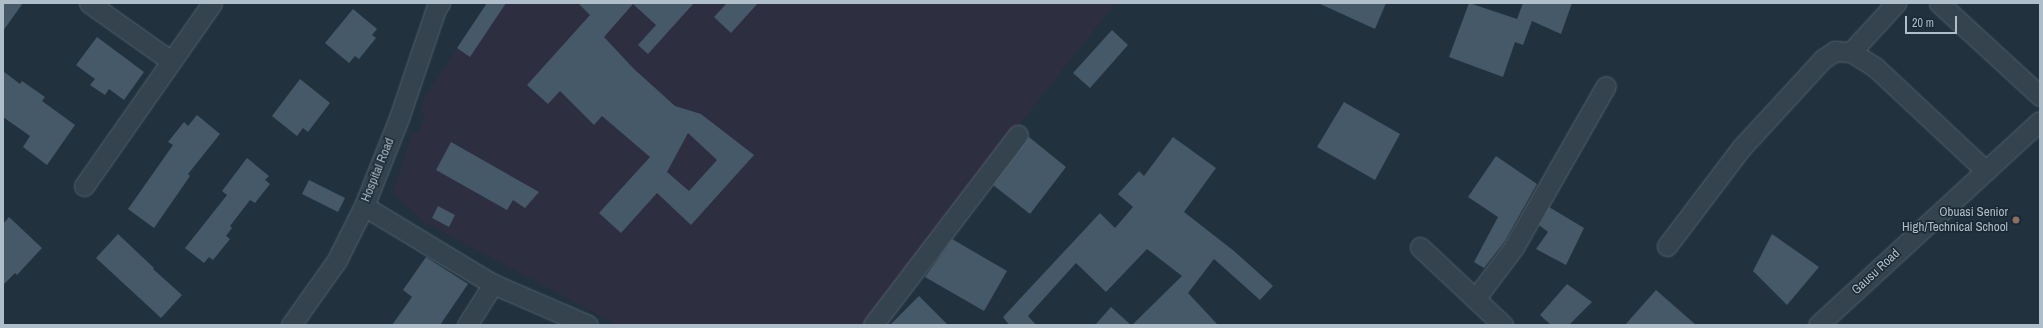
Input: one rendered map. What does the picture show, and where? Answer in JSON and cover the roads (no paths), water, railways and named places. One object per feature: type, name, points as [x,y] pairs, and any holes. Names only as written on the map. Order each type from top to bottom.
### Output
[{"type":"street","points":[[89,3],[171,61]]},
{"type":"street","points":[[84,186],[212,3]]},
{"type":"street","points":[[1851,52],[1896,3]]},
{"type":"street","points":[[1939,3],[2040,96]]},
{"type":"street","name":"Hospital Road","points":[[291,325],[337,260],[364,206],[399,118],[434,5]]},
{"type":"street","points":[[1667,246],[1742,147],[1823,59],[1835,51],[1851,52],[1874,67],[1986,171]]},
{"type":"street","points":[[1475,299],[1514,247],[1606,86]]},
{"type":"street","name":"Gausu Road","points":[[1818,325],[2040,121]]},
{"type":"street","points":[[873,325],[1018,135]]},
{"type":"street","points":[[364,206],[493,284],[588,325]]},
{"type":"street","points":[[1420,247],[1503,325]]},
{"type":"street","points":[[467,325],[493,284]]},
{"type":"place","name":"Obuasi Senior High/Technical School","points":[[2016,220]]}]
